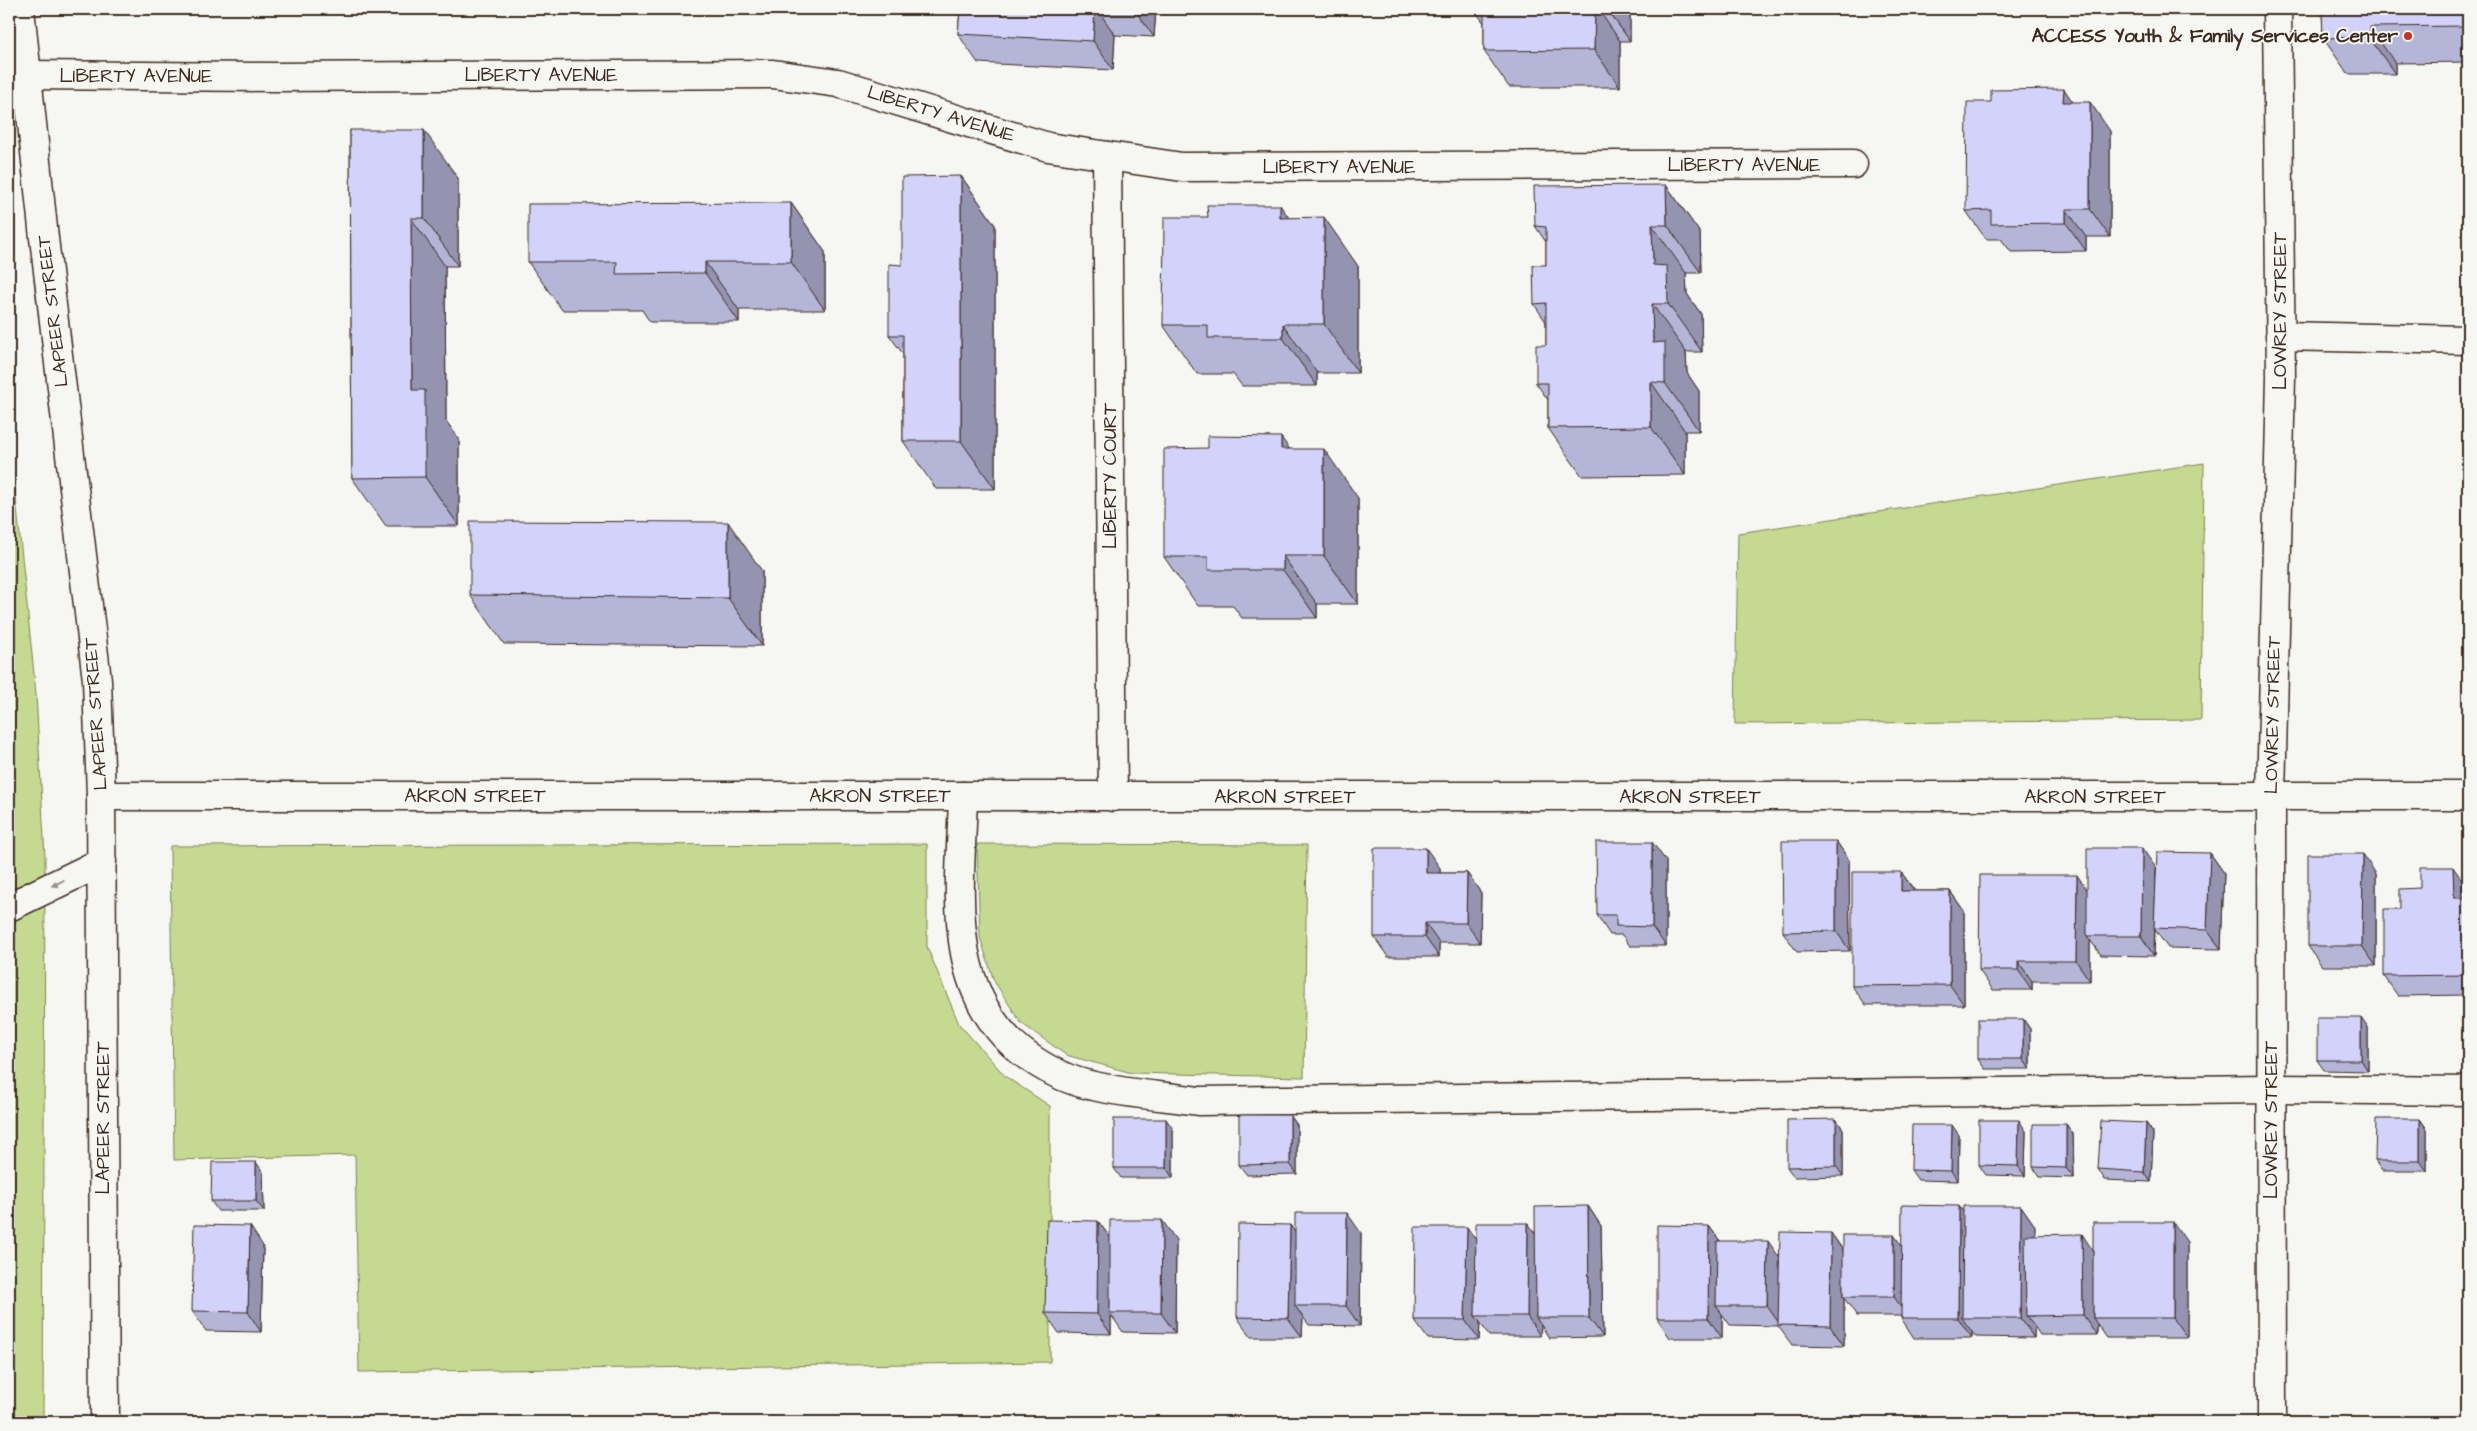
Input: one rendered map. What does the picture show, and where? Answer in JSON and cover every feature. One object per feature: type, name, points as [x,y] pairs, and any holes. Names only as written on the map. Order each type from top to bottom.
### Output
[{"type":"street","name":"LAPEER STREET","points":[[20,9],[97,680],[102,862],[105,1422]]},
{"type":"street","name":"LOWREY STREET","points":[[2272,1422],[2271,797],[2280,336],[2277,9]]},
{"type":"street","name":"LIBERTY AVENUE","points":[[27,75],[274,77],[773,74],[838,83],[1048,147],[1182,167],[1853,164]]},
{"type":"street","name":"LIBERTY COURT","points":[[1107,156],[1113,797]]},
{"type":"street","points":[[2280,336],[2468,340]]},
{"type":"street","name":"AKRON STREET","points":[[101,796],[2468,796]]},
{"type":"street","points":[[963,796],[960,920],[963,946],[978,999],[991,1020],[1009,1041],[1033,1060],[1059,1074],[1093,1086],[1199,1101],[2271,1089],[2468,1091]]},
{"type":"street","points":[[9,907],[102,862]]},
{"type":"green space","points":[[9,430],[36,694],[45,857],[43,1422],[9,1422]]},
{"type":"green space","points":[[2204,463],[2201,720],[1735,724],[1738,533]]},
{"type":"green space","points":[[927,844],[927,947],[959,1024],[1006,1077],[1050,1106],[1050,1362],[359,1372],[355,1155],[174,1160],[170,846]]},
{"type":"green space","points":[[977,844],[1307,845],[1304,1077],[1132,1073],[1066,1055],[1021,1023],[994,981],[980,937]]},
{"type":"building","points":[[960,9],[1095,9],[1093,41],[958,34]]},
{"type":"building","points":[[1484,9],[1595,9],[1594,50],[1484,51]]},
{"type":"building","points":[[2322,9],[2468,9],[2468,26],[2370,27],[2369,37],[2323,38]]},
{"type":"building","points":[[2064,89],[2063,102],[2090,102],[2090,209],[2066,209],[2066,223],[1991,224],[1991,210],[1966,211],[1967,102],[1991,102],[1991,90]]},
{"type":"building","points":[[350,130],[424,130],[424,218],[411,218],[412,390],[425,390],[425,477],[352,478]]},
{"type":"building","points":[[961,176],[961,441],[903,441],[903,335],[889,335],[889,264],[902,265],[902,177]]},
{"type":"building","points":[[1666,185],[1667,225],[1652,225],[1653,265],[1667,266],[1668,304],[1652,304],[1653,343],[1665,342],[1665,383],[1651,382],[1651,427],[1548,428],[1548,383],[1536,383],[1536,345],[1546,345],[1546,303],[1534,304],[1533,265],[1546,265],[1546,227],[1535,226],[1534,186]]},
{"type":"building","points":[[791,203],[791,262],[705,262],[705,273],[616,274],[617,262],[528,262],[528,204]]},
{"type":"building","points":[[1207,205],[1280,205],[1280,218],[1324,217],[1324,324],[1283,324],[1283,338],[1208,338],[1208,325],[1163,325],[1164,217],[1208,217]]},
{"type":"building","points":[[1208,436],[1281,437],[1281,449],[1324,449],[1324,556],[1283,556],[1283,570],[1208,570],[1208,557],[1164,557],[1164,449],[1208,448]]},
{"type":"building","points":[[470,521],[728,522],[728,598],[470,595]]},
{"type":"building","points":[[1782,841],[1836,841],[1836,931],[1783,932]]},
{"type":"building","points":[[1596,842],[1652,842],[1652,927],[1616,926],[1616,915],[1597,915]]},
{"type":"building","points":[[1374,848],[1426,848],[1426,873],[1467,873],[1466,923],[1425,923],[1425,937],[1374,937]]},
{"type":"building","points":[[2087,848],[2142,848],[2141,936],[2087,936]]},
{"type":"building","points":[[2157,852],[2210,853],[2207,930],[2154,928]]},
{"type":"building","points":[[2308,854],[2363,854],[2362,946],[2308,946]]},
{"type":"building","points":[[2420,867],[2453,867],[2454,898],[2468,898],[2468,975],[2384,976],[2384,909],[2400,909],[2400,889],[2420,888]]},
{"type":"building","points":[[1852,872],[1901,872],[1901,891],[1950,891],[1950,985],[1852,986]]},
{"type":"building","points":[[1980,875],[2077,875],[2076,961],[2018,961],[2018,970],[1979,970]]},
{"type":"building","points":[[2317,1018],[2361,1018],[2361,1060],[2317,1060]]},
{"type":"building","points":[[1978,1019],[2023,1019],[2023,1059],[1978,1059]]},
{"type":"building","points":[[1239,1115],[1290,1115],[1290,1164],[1239,1165]]},
{"type":"building","points":[[1114,1119],[1166,1119],[1166,1168],[1114,1168]]},
{"type":"building","points":[[1836,1119],[1836,1166],[1787,1167],[1787,1120]]},
{"type":"building","points":[[2376,1119],[2420,1119],[2420,1161],[2375,1161]]},
{"type":"building","points":[[1979,1120],[2019,1120],[2018,1166],[1979,1165]]},
{"type":"building","points":[[2101,1121],[2146,1123],[2144,1172],[2098,1169]]},
{"type":"building","points":[[2033,1124],[2066,1124],[2066,1168],[2033,1167]]},
{"type":"building","points":[[1912,1125],[1952,1125],[1951,1171],[1911,1170]]},
{"type":"building","points":[[212,1162],[256,1162],[256,1201],[211,1201]]},
{"type":"building","points":[[1902,1205],[1959,1206],[1958,1318],[1901,1318]]},
{"type":"building","points":[[1588,1206],[1589,1318],[1536,1318],[1535,1207]]},
{"type":"building","points":[[1963,1206],[2021,1206],[2020,1318],[1962,1318]]},
{"type":"building","points":[[1295,1213],[1347,1213],[1346,1306],[1295,1306]]},
{"type":"building","points":[[1047,1220],[1098,1221],[1097,1314],[1045,1313]]},
{"type":"building","points":[[1110,1220],[1162,1220],[1161,1313],[1110,1313]]},
{"type":"building","points":[[2093,1222],[2173,1222],[2173,1318],[2093,1318]]},
{"type":"building","points":[[1476,1223],[1528,1223],[1527,1316],[1475,1316]]},
{"type":"building","points":[[1238,1224],[1290,1225],[1288,1318],[1237,1317]]},
{"type":"building","points":[[194,1225],[250,1226],[248,1312],[192,1311]]},
{"type":"building","points":[[1657,1225],[1709,1226],[1708,1318],[1657,1318]]},
{"type":"building","points":[[1415,1227],[1467,1227],[1465,1320],[1414,1320]]},
{"type":"building","points":[[1780,1232],[1831,1233],[1830,1326],[1778,1325]]},
{"type":"building","points":[[2082,1234],[2083,1315],[2026,1316],[2025,1235]]},
{"type":"building","points":[[1843,1235],[1894,1235],[1894,1297],[1843,1297]]},
{"type":"building","points":[[1717,1241],[1768,1241],[1767,1306],[1716,1306]]},
{"type":"place","name":"ACCESS Youth & Family Services Center","points":[[2408,36]]}]
